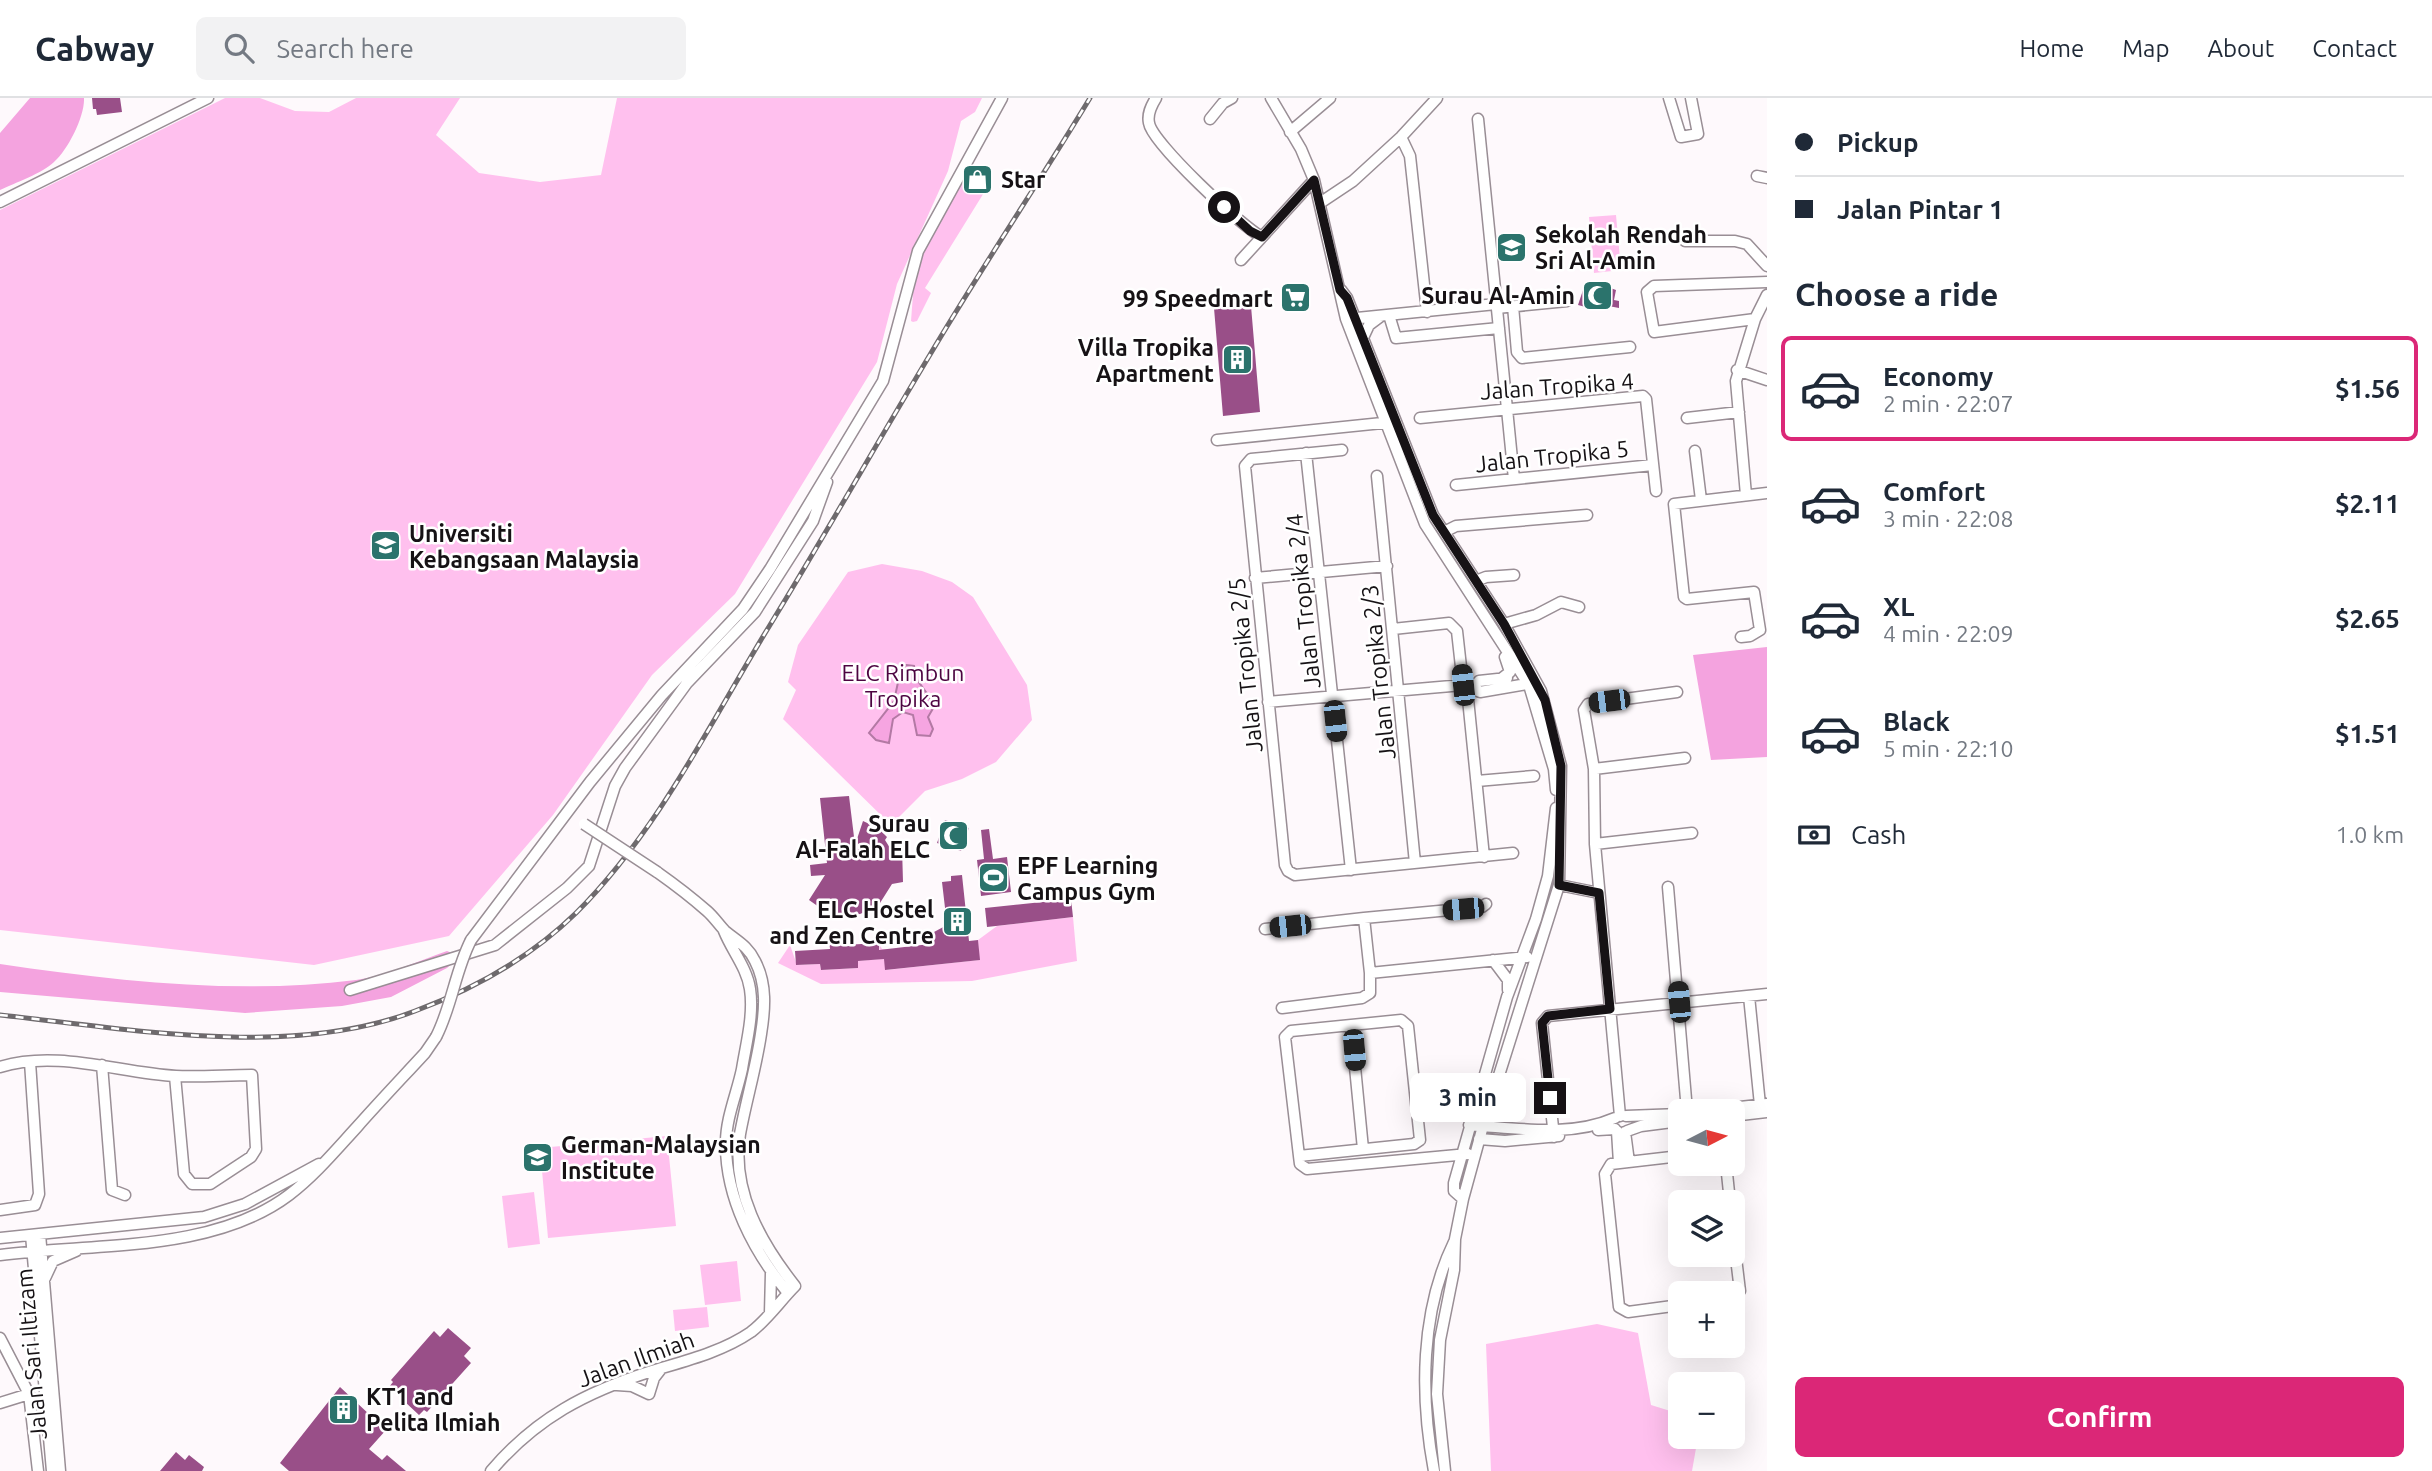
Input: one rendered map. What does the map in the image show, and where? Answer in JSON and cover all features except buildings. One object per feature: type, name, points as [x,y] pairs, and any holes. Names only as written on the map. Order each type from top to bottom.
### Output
[{"type":"street","points":[[0,202],[208,98]]},
{"type":"street","points":[[0,1255],[167,1240],[233,1225],[287,1197],[329,1158],[425,1053],[445,1017],[458,969],[471,940],[568,812],[662,695],[743,609],[829,471],[887,371],[913,264],[1002,98]]},
{"type":"street","points":[[1156,98],[1148,116],[1152,132],[1236,220],[1262,237]]},
{"type":"street","points":[[1210,119],[1232,98]]},
{"type":"street","points":[[1271,98],[1315,183],[1340,290],[1391,423],[1433,515],[1473,586],[1545,700],[1561,766],[1559,885],[1479,1139],[1462,1199],[1455,1239],[1454,1270],[1440,1340],[1437,1394],[1445,1471]]},
{"type":"street","points":[[1290,132],[1330,98]]},
{"type":"street","points":[[1320,203],[1353,181],[1401,137],[1437,98]]},
{"type":"street","points":[[1670,98],[1681,137],[1698,134],[1692,98]]},
{"type":"street","points":[[1478,119],[1514,480]]},
{"type":"street","points":[[1401,137],[1410,156],[1427,312]]},
{"type":"street","points":[[1241,260],[1315,183]]},
{"type":"street","points":[[1685,241],[1735,240],[1747,244],[1767,266]]},
{"type":"street","points":[[1755,319],[1654,332],[1647,292],[1654,286],[1767,282]]},
{"type":"street","points":[[1340,290],[1358,310],[1381,316],[1396,338],[1499,328]]},
{"type":"street","points":[[1746,495],[1737,370],[1755,319],[1767,295]]},
{"type":"street","points":[[1350,318],[1567,301]]},
{"type":"street","points":[[1349,302],[1350,318],[1362,340],[1425,523],[1504,624],[1527,673]]},
{"type":"street","points":[[1513,306],[1517,352],[1521,358],[1630,347]]},
{"type":"street","points":[[1362,340],[1369,325],[1381,316]]},
{"type":"street","points":[[1737,370],[1767,380]]},
{"type":"street","name":"Jalan Tropika 4","points":[[1420,418],[1643,396],[1646,400],[1656,491]]},
{"type":"street","points":[[1688,418],[1739,412]]},
{"type":"street","points":[[1217,440],[1391,423]]},
{"type":"street","points":[[1306,453],[1342,450]]},
{"type":"street","points":[[1695,451],[1701,500]]},
{"type":"street","name":"Jalan Tropika 2/5","points":[[1306,453],[1246,461],[1255,578],[1285,865],[1288,872],[1295,875],[1351,870]]},
{"type":"street","name":"Jalan Tropika 2/4","points":[[1306,453],[1351,870]]},
{"type":"street","name":"Jalan Tropika 5","points":[[1456,485],[1653,466]]},
{"type":"street","points":[[350,990],[495,944],[567,888],[586,869],[599,842],[615,786],[625,768],[687,683],[755,612],[813,521],[829,471]]},
{"type":"street","name":"Jalan Tropika 2/3","points":[[1377,476],[1415,863]]},
{"type":"street","points":[[1741,637],[1750,636],[1760,630],[1754,593],[1687,599],[1684,597],[1674,504],[1767,493]]},
{"type":"street","points":[[1444,532],[1457,526],[1587,515]]},
{"type":"street","points":[[1255,578],[1387,566]]},
{"type":"street","points":[[1501,679],[1510,672],[1510,666],[1468,599],[1473,586],[1486,577],[1514,575]]},
{"type":"street","points":[[1504,624],[1536,615],[1561,602],[1579,607]]},
{"type":"street","points":[[1393,629],[1449,623],[1458,631],[1468,688],[1484,857]]},
{"type":"street","points":[[1468,688],[1479,681],[1527,673]]},
{"type":"street","points":[[1268,702],[1400,691],[1468,688],[1480,692],[1533,683]]},
{"type":"street","points":[[1462,1199],[1454,1191],[1461,1153],[1507,997],[1529,940],[1548,876],[1556,803],[1554,769],[1533,683]]},
{"type":"street","points":[[1624,1163],[1595,844],[1594,769],[1584,721],[1588,704],[1677,692]]},
{"type":"street","points":[[1594,769],[1685,758]]},
{"type":"street","points":[[1477,782],[1534,776]]},
{"type":"street","points":[[568,812],[680,889],[749,952],[764,988],[763,1020],[753,1082],[740,1135],[740,1174],[750,1216],[791,1289]]},
{"type":"street","points":[[1595,844],[1692,833]]},
{"type":"street","points":[[1351,870],[1513,853]]},
{"type":"street","points":[[1559,885],[1599,893]]},
{"type":"street","points":[[1668,887],[1686,1099]]},
{"type":"street","points":[[1265,929],[1482,907],[1486,904]]},
{"type":"street","points":[[1282,1009],[1362,998],[1370,993],[1367,918]]},
{"type":"street","points":[[724,930],[748,979],[750,990],[750,1019],[727,1131],[726,1152],[732,1190],[748,1232],[771,1273],[791,1289]]},
{"type":"street","points":[[1493,960],[1520,948],[1529,940]]},
{"type":"street","points":[[1370,973],[1523,956],[1534,958]]},
{"type":"street","points":[[1493,960],[1508,980],[1507,997]]},
{"type":"street","points":[[1553,1134],[1542,1023],[1548,1016],[1767,994]]},
{"type":"street","points":[[1745,1110],[1765,1107],[1749,996]]},
{"type":"street","points":[[1299,1156],[1414,1144],[1420,1140],[1408,1026],[1401,1020],[1291,1031],[1285,1037],[1299,1156],[1300,1164],[1307,1169],[1461,1153],[1475,1156]]},
{"type":"street","points":[[1351,1026],[1363,1149]]},
{"type":"street","points":[[4,1210],[35,1205],[39,1194],[30,1062]]},
{"type":"street","points":[[0,1067],[30,1062],[102,1065],[175,1076],[251,1075],[256,1149],[251,1157],[210,1184],[192,1184],[184,1174],[175,1076]]},
{"type":"street","points":[[102,1065],[112,1190],[125,1195]]},
{"type":"street","points":[[1621,1125],[1668,1116]]},
{"type":"street","points":[[1479,1139],[1505,1141],[1604,1123],[1641,1126],[1668,1123]]},
{"type":"street","points":[[1469,1125],[1553,1134]]},
{"type":"street","points":[[0,1238],[204,1217],[245,1204],[329,1158]]},
{"type":"street","points":[[1668,1158],[1611,1164],[1605,1174],[1619,1307],[1628,1312],[1668,1307]]},
{"type":"street","name":"Jalan Sari Iltizam","points":[[36,1235],[52,1471]]},
{"type":"street","points":[[1434,1471],[1426,1403],[1427,1338],[1441,1268],[1455,1239]]},
{"type":"street","points":[[40,1291],[53,1261],[93,1245]]},
{"type":"street","points":[[19,1253],[24,1255],[32,1266],[40,1291]]},
{"type":"street","points":[[770,1314],[771,1273]]},
{"type":"street","name":"Jalan Ilmiah","points":[[491,1471],[531,1429],[563,1408],[614,1385],[723,1347],[750,1332],[791,1289]]},
{"type":"street","name":"Jalan Sari Iltizam","points":[[40,1291],[60,1471]]},
{"type":"street","points":[[0,1338],[29,1394],[38,1471]]},
{"type":"street","points":[[614,1385],[632,1386],[649,1394],[654,1378],[661,1368]]},
{"type":"street","points":[[0,1403],[29,1394]]},
{"type":"green space","name":"Universiti Kebangsaan Malaysia","points":[[225,98],[260,98],[295,111],[329,112],[356,98],[460,98],[436,135],[479,173],[540,182],[601,175],[617,98],[982,98],[975,112],[961,121],[948,171],[897,284],[877,362],[735,594],[652,675],[553,815],[449,936],[314,965],[0,930],[0,210]]},
{"type":"green space","points":[[962,182],[985,191],[925,288],[931,293],[917,321],[913,322],[915,268]]},
{"type":"green space","points":[[1616,215],[1621,270],[1594,273],[1589,217]]},
{"type":"green space","name":"ELC Rimbun Tropika","points":[[882,564],[922,571],[952,582],[973,597],[1027,685],[1032,720],[996,762],[962,779],[925,791],[891,825],[783,719],[796,690],[788,682],[798,645],[848,572]]},
{"type":"green space","points":[[1073,917],[1077,961],[972,981],[821,984],[778,963],[790,945],[797,965],[820,964],[821,970],[858,968],[858,961],[880,959],[879,943],[882,949],[889,949],[886,970],[979,960],[978,940],[997,926]]},
{"type":"green space","points":[[667,1136],[676,1226],[548,1238],[540,1148]]},
{"type":"green space","points":[[534,1192],[540,1244],[508,1248],[502,1196]]},
{"type":"green space","points":[[737,1261],[741,1301],[705,1305],[700,1265]]},
{"type":"green space","points":[[707,1307],[709,1327],[675,1331],[673,1310]]},
{"type":"green space","points":[[1597,1324],[1638,1333],[1651,1405],[1668,1410],[1668,1449],[1696,1449],[1692,1471],[1491,1471],[1486,1344]]},
{"type":"shaded area","points":[[30,98],[84,98],[84,105],[79,123],[59,157],[36,174],[0,190],[0,133]]},
{"type":"shaded area","points":[[1767,647],[1767,757],[1711,760],[1693,655]]},
{"type":"shaded area","points":[[906,665],[914,666],[916,678],[935,705],[928,717],[933,729],[930,736],[917,735],[913,715],[903,712],[893,719],[889,743],[876,740],[869,733],[894,701],[900,673]]},
{"type":"shaded area","points":[[447,951],[452,953],[453,962],[447,968],[391,997],[342,1006],[245,1013],[0,992],[0,964],[178,984],[267,986],[367,978]]},
{"type":"railway","points":[[0,1015],[155,1033],[263,1037],[316,1034],[367,1026],[459,993],[521,958],[559,929],[606,881],[633,847],[682,775],[950,321],[1090,98]]},
{"type":"place","name":"Star","points":[[978,179]]},
{"type":"place","name":"Sekolah Rendah Sri Al-Amin","points":[[1512,247]]},
{"type":"place","name":"Surau Al-Amin","points":[[1598,295]]},
{"type":"place","name":"99 Speedmart","points":[[1296,298]]},
{"type":"place","name":"Villa Tropika Apartment","points":[[1237,360]]},
{"type":"place","name":"Universiti Kebangsaan Malaysia","points":[[386,546]]},
{"type":"place","name":"Surau Al-Falah ELC","points":[[953,836]]},
{"type":"place","name":"EPF Learning Campus Gym","points":[[994,878]]},
{"type":"place","name":"ELC Hostel and Zen Centre","points":[[957,922]]},
{"type":"place","name":"German-Malaysian Institute","points":[[538,1157]]},
{"type":"place","name":"KT1 and Pelita Ilmiah","points":[[343,1409]]},
{"type":"route","points":[[1224,207],[1236,220],[1262,237],[1314,180],[1340,290],[1347,298],[1433,515],[1504,624],[1545,700],[1561,766],[1559,885],[1599,893],[1610,1009],[1548,1016],[1542,1023],[1550,1098]]}]
